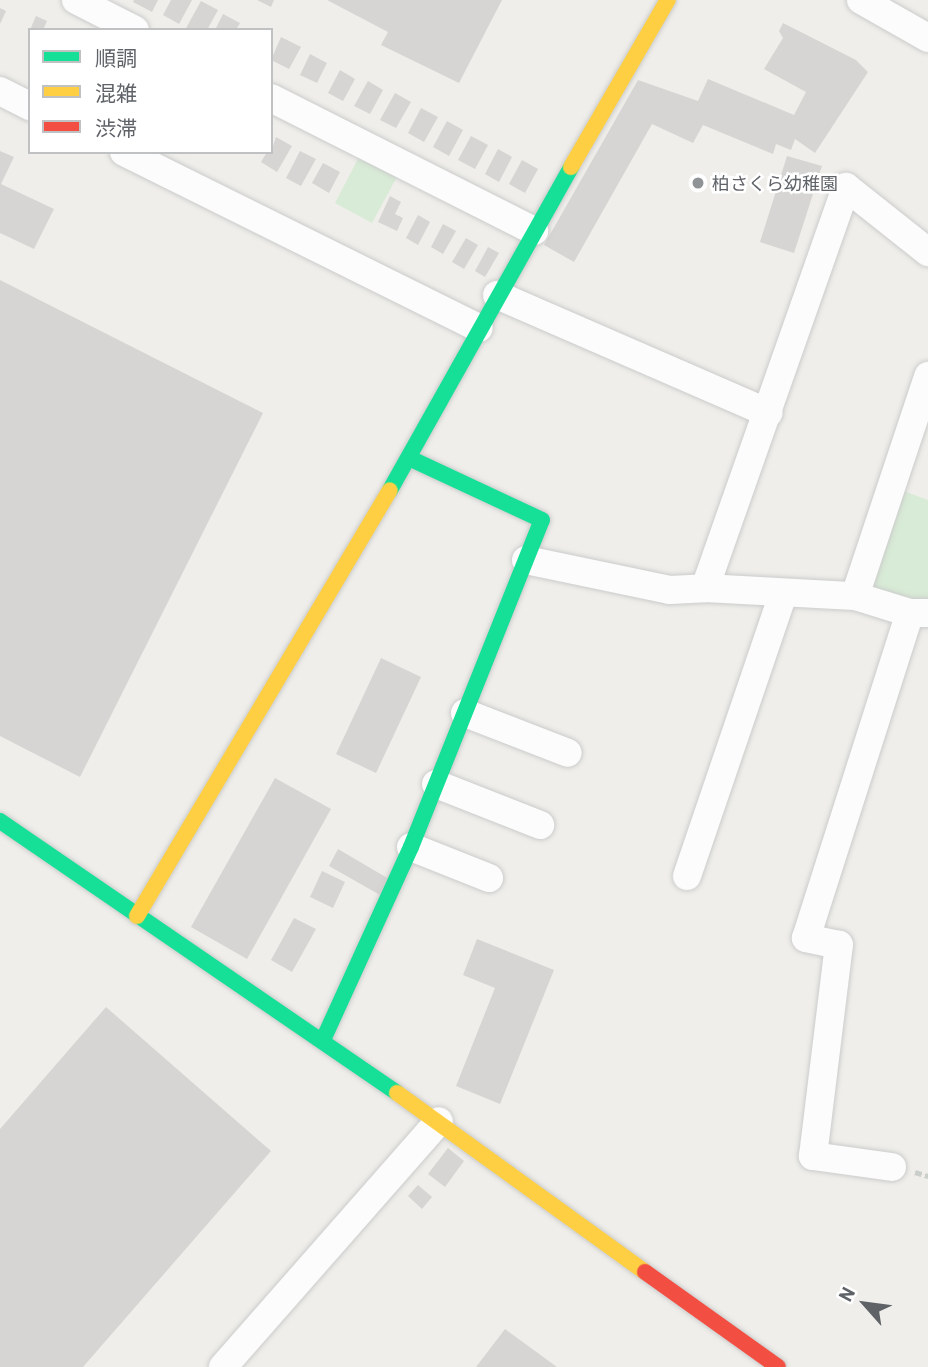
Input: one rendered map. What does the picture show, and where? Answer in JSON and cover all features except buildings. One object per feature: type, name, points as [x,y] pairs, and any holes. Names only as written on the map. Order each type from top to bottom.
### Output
[{"type":"street","points":[[76,0],[131,28]]},
{"type":"street","points":[[137,916],[409,458],[497,295],[668,0]]},
{"type":"street","points":[[861,0],[928,38]]},
{"type":"street","points":[[0,91],[28,105]]},
{"type":"street","points":[[273,100],[534,231]]},
{"type":"street","points":[[128,154],[480,328]]},
{"type":"street","points":[[705,588],[846,187],[928,252]]},
{"type":"street","points":[[497,295],[768,413]]},
{"type":"street","points":[[855,596],[928,376]]},
{"type":"street","points":[[323,1040],[411,847],[542,520],[409,458]]},
{"type":"street","points":[[526,560],[670,590],[705,588],[855,596],[919,613],[806,938],[839,944],[813,1156],[892,1167]]},
{"type":"street","points":[[687,876],[783,594]]},
{"type":"street","points":[[465,713],[568,753]]},
{"type":"street","points":[[436,783],[540,825]]},
{"type":"street","points":[[0,821],[439,1121],[778,1367]]},
{"type":"street","points":[[411,847],[489,878]]},
{"type":"street","points":[[223,1367],[439,1121]]},
{"type":"green space","points":[[360,155],[398,175],[372,223],[335,203]]},
{"type":"green space","points":[[898,489],[928,500],[928,603],[864,591]]},
{"type":"traffic: fast","points":[[390,490],[571,167]]},
{"type":"traffic: fast","points":[[323,1040],[411,847],[542,520],[409,458]]},
{"type":"traffic: fast","points":[[0,821],[397,1093]]},
{"type":"traffic: slow","points":[[571,167],[668,0]]},
{"type":"traffic: slow","points":[[137,916],[390,490]]},
{"type":"traffic: slow","points":[[397,1093],[645,1272]]},
{"type":"traffic: jam","points":[[645,1272],[778,1367]]},
{"type":"place","name":"柏さくら幼稚園","points":[[698,183]]}]
